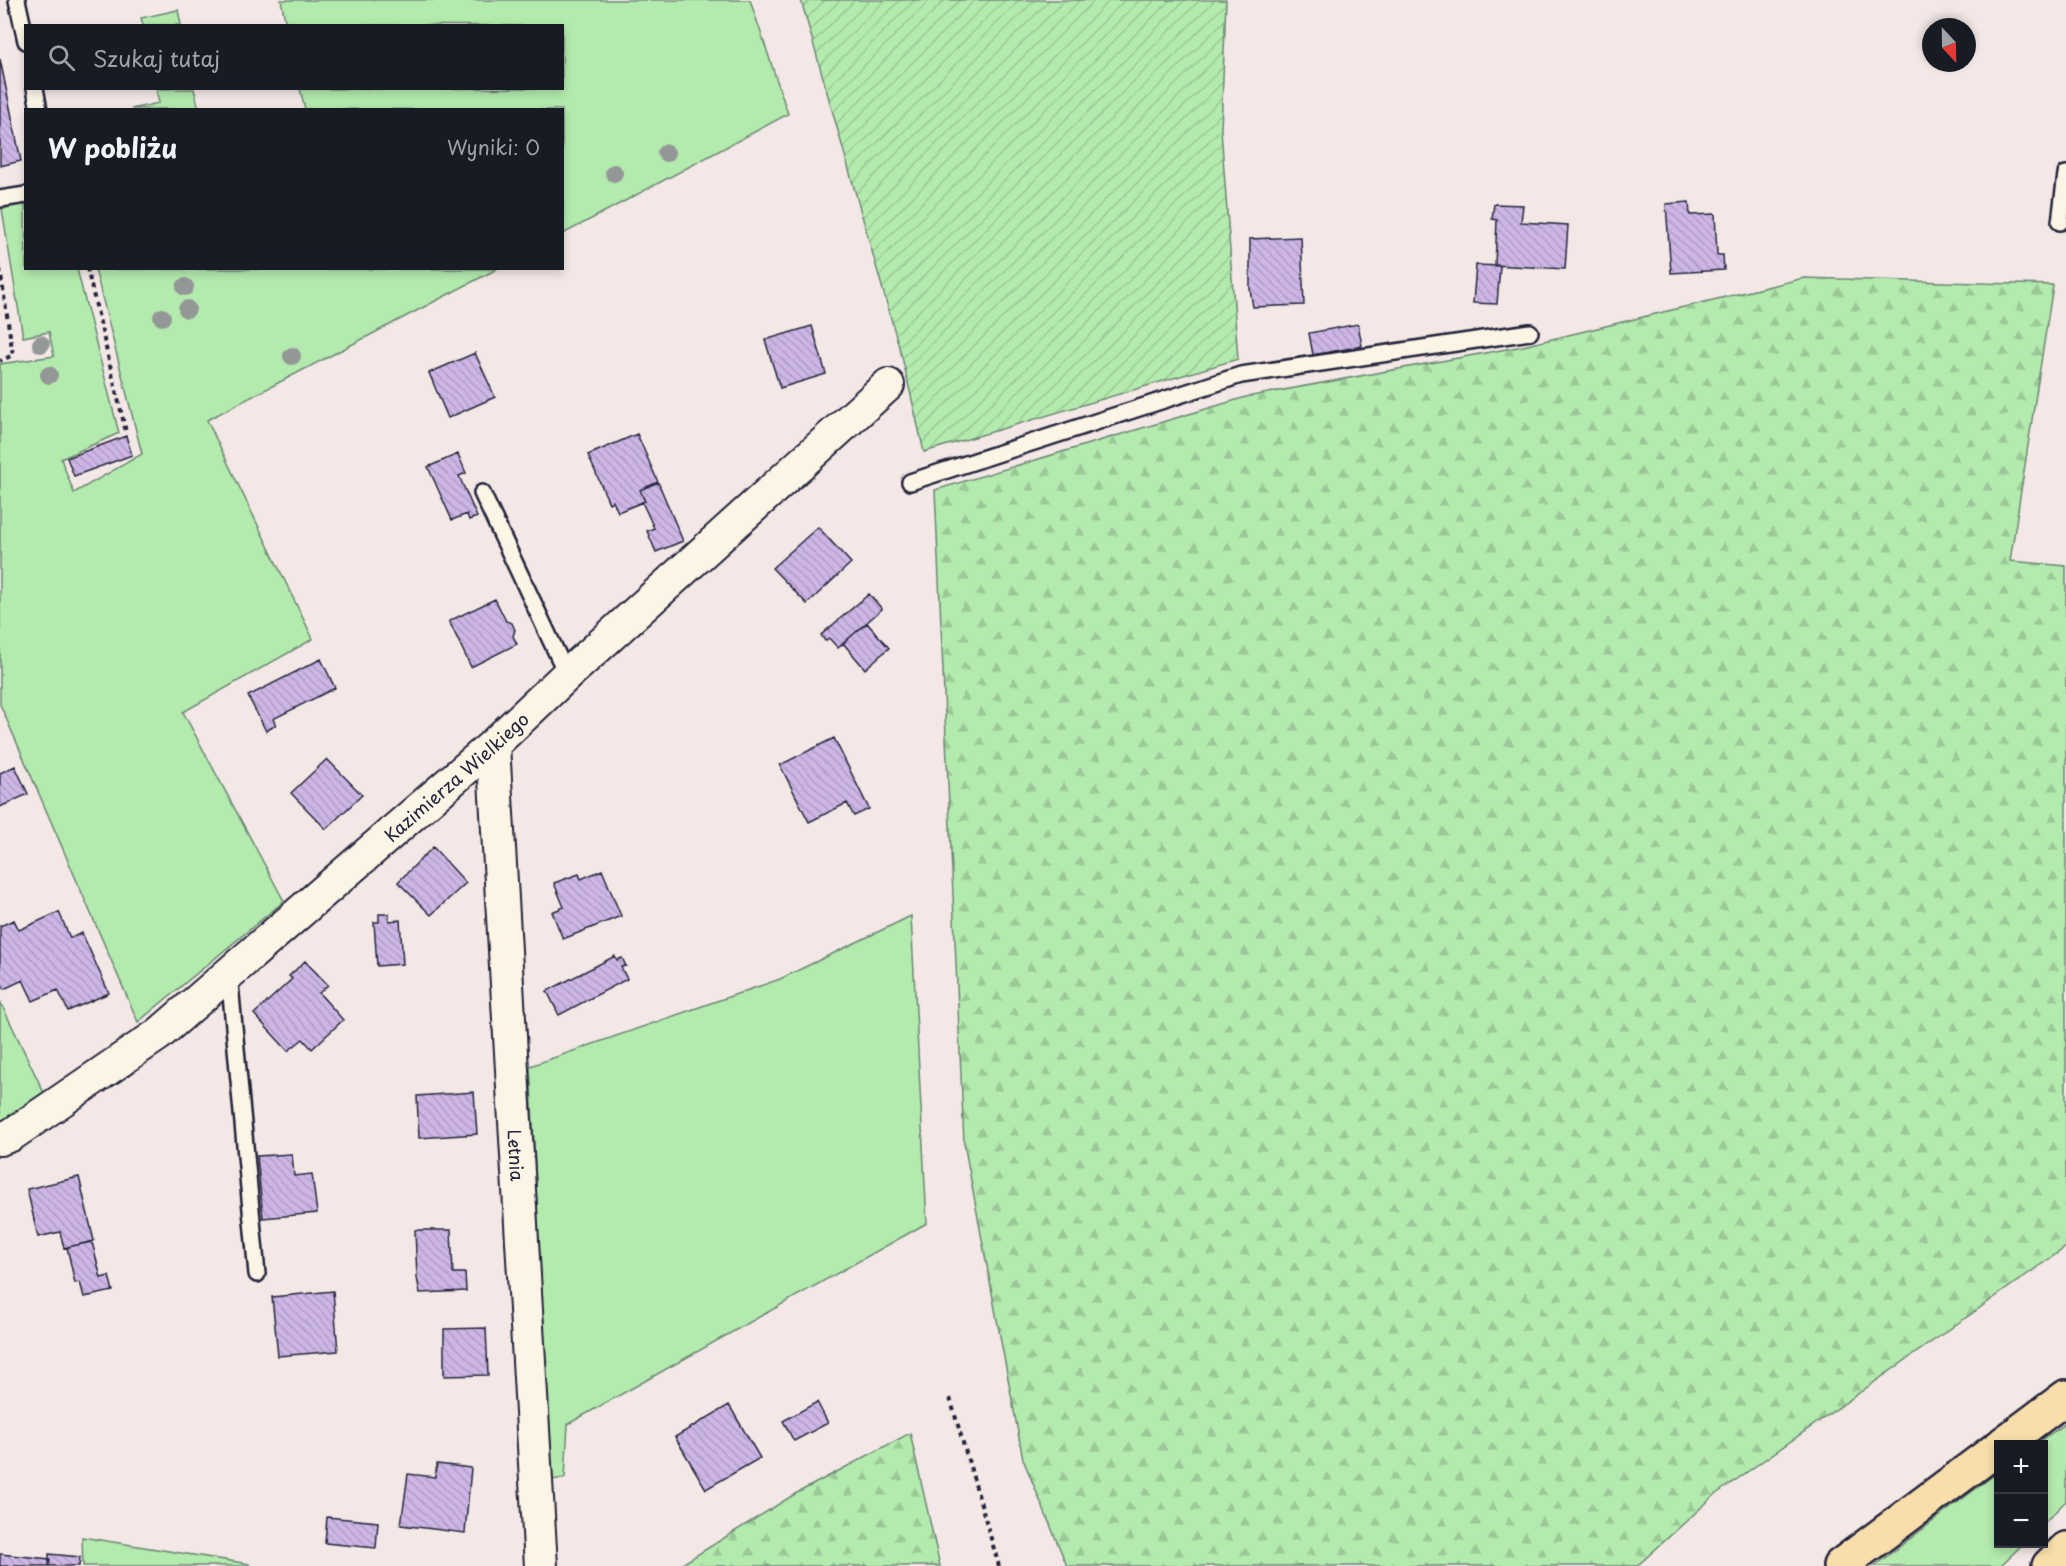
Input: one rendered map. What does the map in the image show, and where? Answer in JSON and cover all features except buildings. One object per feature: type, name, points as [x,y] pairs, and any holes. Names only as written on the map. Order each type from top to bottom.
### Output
[{"type":"main road","points":[[2008,1440],[2066,1397]]},
{"type":"main road","points":[[1840,1566],[1994,1451]]},
{"type":"main road","points":[[2049,1566],[2066,1549]]},
{"type":"street","name":"Kazimierza Wielkiego","points":[[0,1138],[11,1135],[159,1034],[493,745],[567,675],[888,385]]},
{"type":"street","name":"Letnia","points":[[493,745],[541,1566]]},
{"type":"lane","points":[[17,0],[24,32]]},
{"type":"lane","points":[[35,90],[39,108]]},
{"type":"lane","points":[[2060,222],[2066,174]]},
{"type":"lane","points":[[0,199],[24,195]]},
{"type":"lane","points":[[910,482],[1241,375],[1530,332]]},
{"type":"lane","points":[[482,493],[567,675]]},
{"type":"lane","points":[[229,973],[257,1274]]},
{"type":"path","points":[[0,269],[13,355],[0,361]]},
{"type":"path","points":[[87,270],[126,432]]},
{"type":"path","points":[[950,1398],[999,1566]]},
{"type":"green space","points":[[281,0],[750,0],[788,114],[564,233],[564,108],[305,108],[300,90],[564,90],[564,24],[286,24]]},
{"type":"green space","points":[[801,0],[1226,0],[1221,130],[1238,359],[924,452],[903,361]]},
{"type":"green space","points":[[178,10],[181,24],[143,24],[141,18]]},
{"type":"green space","points":[[156,90],[194,90],[199,108],[136,108],[159,103]]},
{"type":"green space","points":[[24,203],[24,270],[77,270],[119,433],[61,459],[74,493],[142,454],[95,270],[495,270],[207,420],[313,639],[183,712],[284,901],[138,1022],[0,704],[0,364],[54,356],[49,332],[23,337],[2,209]]},
{"type":"green space","points":[[1804,278],[2053,285],[2010,561],[2066,566],[2066,1247],[1716,1494],[1637,1566],[1067,1566],[1023,1459],[964,1143],[935,490],[1246,397],[1523,346]]},
{"type":"green space","points":[[911,916],[927,1223],[568,1424],[565,1478],[551,1480],[530,1066],[780,979]]},
{"type":"green space","points":[[0,1001],[45,1095],[13,1119],[0,1123]]},
{"type":"green space","points":[[2066,1423],[2066,1501],[2048,1519],[2048,1440],[2042,1440]]},
{"type":"green space","points":[[910,1433],[940,1566],[679,1566],[795,1494]]},
{"type":"green space","points":[[1994,1475],[1994,1548],[2019,1548],[2000,1566],[1874,1566]]},
{"type":"green space","points":[[82,1537],[249,1564],[249,1566],[83,1566]]}]
